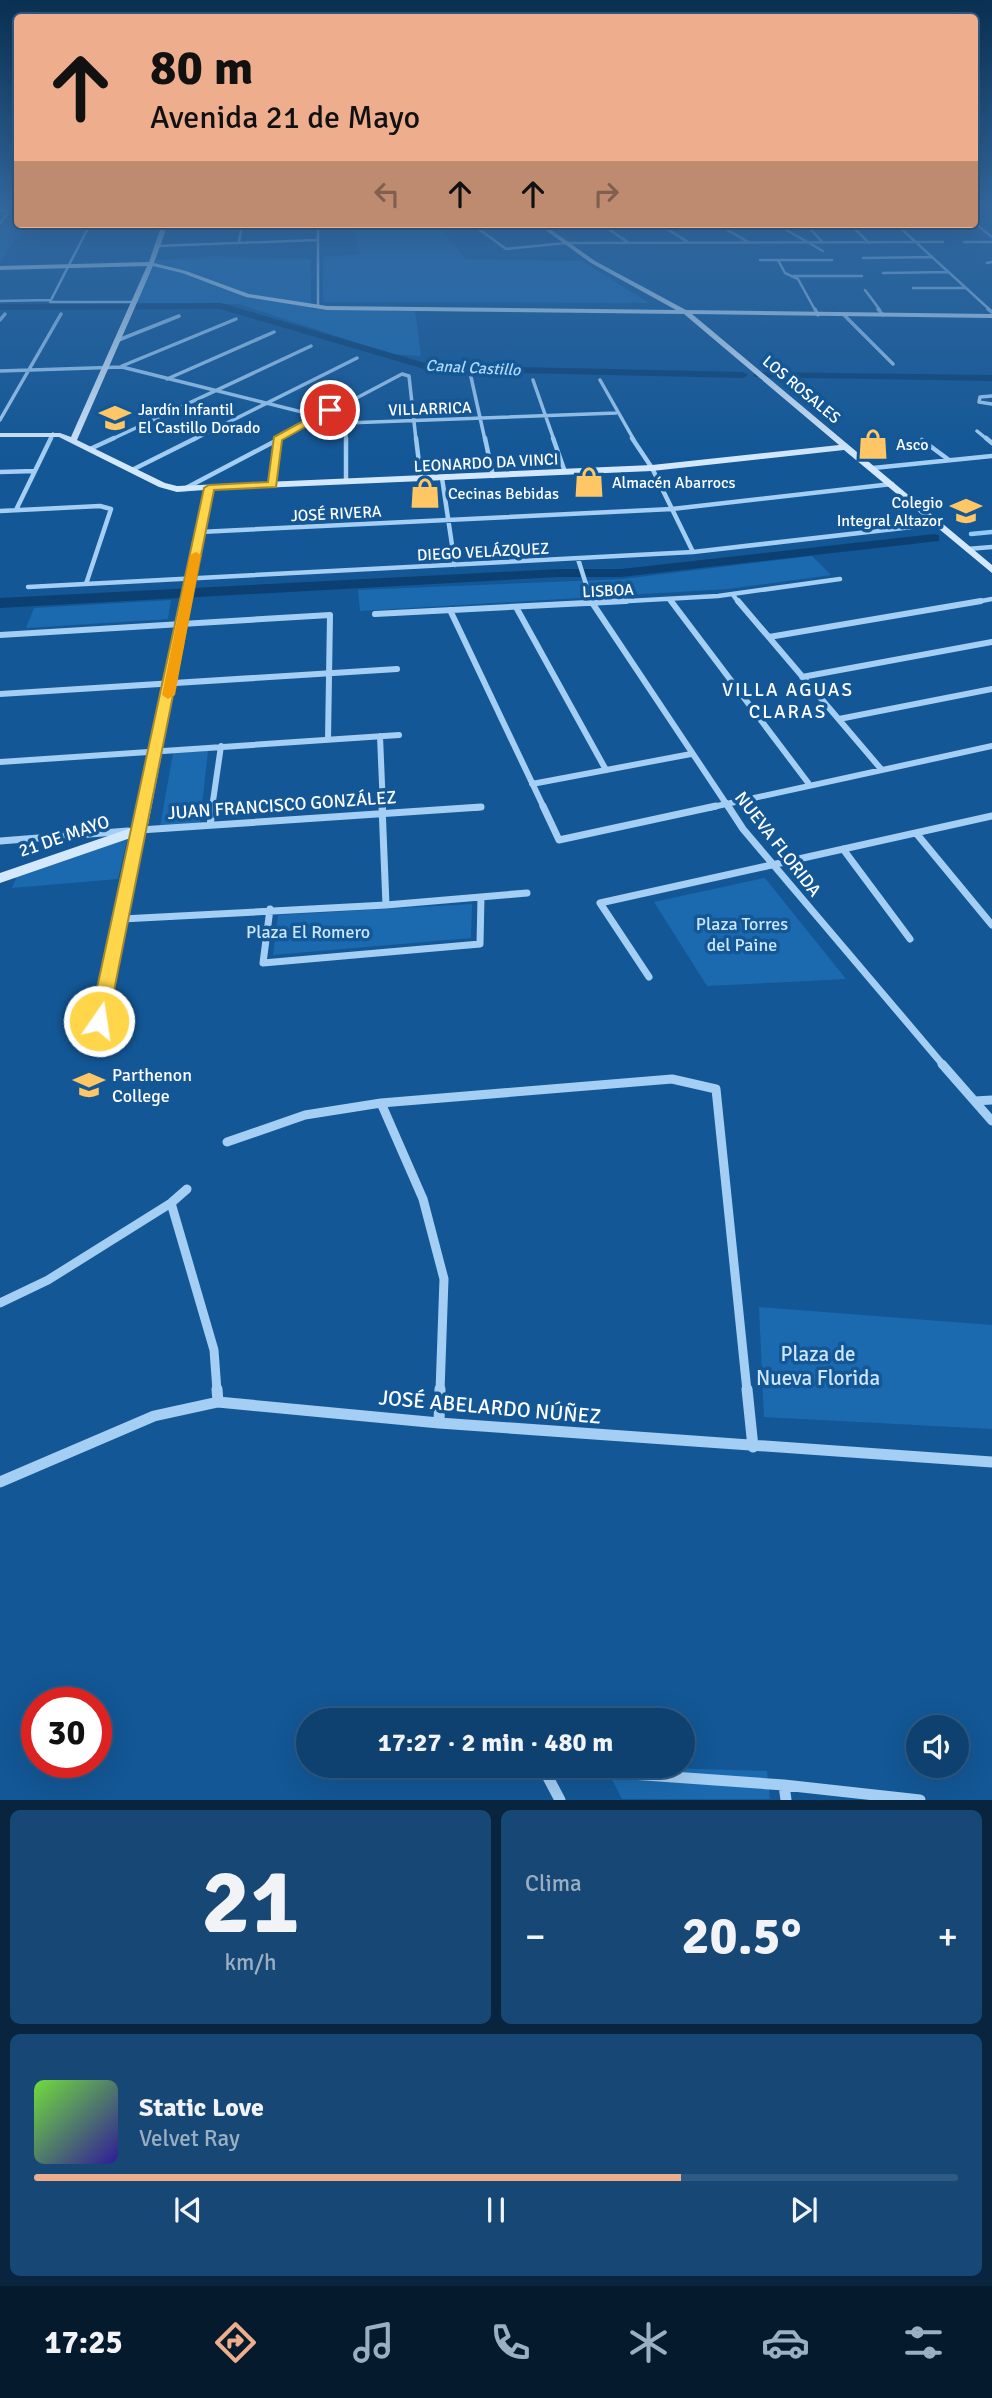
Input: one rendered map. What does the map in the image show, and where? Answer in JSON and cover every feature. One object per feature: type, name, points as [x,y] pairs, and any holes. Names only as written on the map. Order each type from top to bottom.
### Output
[{"type":"street","points":[[51,300],[56,291]]},
{"type":"street","points":[[73,441],[138,291]]},
{"type":"street","points":[[235,291],[248,296],[318,307],[688,314],[992,314]]},
{"type":"street","points":[[318,291],[318,307]]},
{"type":"street","name":"LOS ROSALES","points":[[648,291],[688,314],[760,372],[992,570]]},
{"type":"street","points":[[805,291],[818,315]]},
{"type":"street","points":[[866,291],[884,315]]},
{"type":"street","points":[[968,291],[992,314]]},
{"type":"street","points":[[0,301],[51,300],[131,306]]},
{"type":"street","points":[[651,313],[673,306]]},
{"type":"street","points":[[0,320],[5,314]]},
{"type":"street","points":[[0,420],[61,314]]},
{"type":"street","points":[[844,315],[893,364]]},
{"type":"street","points":[[116,341],[179,316]]},
{"type":"street","points":[[122,367],[236,320]]},
{"type":"street","points":[[166,380],[274,332]]},
{"type":"street","points":[[90,449],[311,346]]},
{"type":"street","points":[[132,470],[357,358]]},
{"type":"street","name":"VILLARRICA","points":[[0,371],[122,367],[263,405],[346,423],[616,413]]},
{"type":"street","points":[[184,489],[345,402],[404,374],[409,376],[421,479]]},
{"type":"street","points":[[471,377],[493,476]]},
{"type":"street","points":[[533,380],[565,472]]},
{"type":"street","points":[[600,380],[616,413],[652,468],[693,552]]},
{"type":"street","points":[[992,396],[978,399],[992,404]]},
{"type":"street","points":[[345,402],[346,482]]},
{"type":"street","points":[[977,431],[992,443]]},
{"type":"street","points":[[0,435],[53,434],[16,510]]},
{"type":"street","name":"LEONARDO DA VINCI","points":[[53,434],[73,441],[166,487],[184,489],[652,468],[848,447]]},
{"type":"street","points":[[273,485],[278,439]]},
{"type":"street","points":[[922,440],[949,460]]},
{"type":"street","points":[[873,468],[992,456]]},
{"type":"street","points":[[0,472],[35,471]]},
{"type":"street","points":[[442,478],[455,565]]},
{"type":"street","name":"JOSÉ RIVERA","points":[[200,532],[672,509],[891,484]]},
{"type":"street","points":[[99,1021],[157,751],[209,488]]},
{"type":"street","points":[[0,511],[109,508],[112,511],[86,584]]},
{"type":"street","name":"DIEGO VELÁZQUEZ","points":[[28,587],[86,584],[190,587],[455,565],[579,562],[938,524]]},
{"type":"street","points":[[967,548],[992,547]]},
{"type":"street","name":"NUEVA FLORIDA","points":[[579,562],[592,603],[725,804],[771,865],[992,1121]]},
{"type":"street","name":"LISBOA","points":[[375,614],[733,595],[840,579]]},
{"type":"street","points":[[733,595],[881,769]]},
{"type":"street","points":[[670,599],[809,784]]},
{"type":"street","points":[[769,637],[992,599]]},
{"type":"street","points":[[516,607],[607,770]]},
{"type":"street","points":[[450,610],[559,840],[992,746]]},
{"type":"street","points":[[0,635],[330,615],[328,740]]},
{"type":"street","points":[[802,677],[992,642]]},
{"type":"street","points":[[0,694],[397,669]]},
{"type":"street","points":[[839,719],[992,689]]},
{"type":"street","points":[[0,762],[399,735]]},
{"type":"street","points":[[380,736],[386,905]]},
{"type":"street","points":[[210,825],[221,746]]},
{"type":"street","points":[[532,784],[691,754]]},
{"type":"street","name":"JUAN FRANCISCO GONZÁLEZ","points":[[0,841],[481,807]]},
{"type":"street","points":[[649,977],[600,903],[990,819]]},
{"type":"street","name":"21 DE MAYO","points":[[0,878],[140,830]]},
{"type":"street","points":[[916,833],[992,925]]},
{"type":"street","points":[[843,849],[910,939]]},
{"type":"street","points":[[122,919],[270,909],[386,905],[527,893]]},
{"type":"street","points":[[270,909],[263,963],[480,944],[481,897]]},
{"type":"street","points":[[227,1142],[305,1115],[381,1103],[672,1079],[716,1089],[752,1447]]},
{"type":"street","points":[[975,1101],[992,1100]]},
{"type":"street","points":[[381,1103],[423,1199],[444,1279],[439,1423]]},
{"type":"street","points":[[0,1303],[48,1280],[171,1203],[187,1189]]},
{"type":"street","points":[[171,1203],[214,1350],[218,1402]]},
{"type":"street","name":"JOSÉ ABELARDO NÚÑEZ","points":[[0,1482],[154,1416],[218,1402],[439,1423],[992,1462]]},
{"type":"street","points":[[548,1778],[560,1800]]},
{"type":"street","points":[[695,1778],[920,1800]]},
{"type":"street","points":[[785,1785],[786,1800]]},
{"type":"green space","points":[[141,291],[311,291],[311,309],[415,311],[421,356],[391,354],[239,304],[135,303]]},
{"type":"green space","points":[[323,291],[630,291],[649,303],[323,302]]},
{"type":"green space","points":[[812,556],[831,575],[728,589],[360,611],[358,590],[623,579]]},
{"type":"green space","points":[[171,600],[168,619],[26,628],[34,608]]},
{"type":"green space","points":[[208,751],[200,822],[160,827],[173,753]]},
{"type":"green space","points":[[128,836],[118,879],[12,888],[17,876]]},
{"type":"green space","name":"Plaza Torres del Paine","points":[[765,878],[846,979],[707,986],[654,902]]},
{"type":"green space","name":"Plaza El Romero","points":[[472,904],[471,938],[273,955],[278,915]]},
{"type":"green space","name":"Plaza de Nueva Florida","points":[[759,1307],[992,1325],[992,1429],[764,1417]]},
{"type":"green space","points":[[695,1769],[767,1771],[770,1799],[622,1799],[611,1778],[695,1778]]},
{"type":"waterway","name":"Canal Castillo","points":[[0,307],[221,306],[431,368],[743,375]]},
{"type":"waterway","points":[[758,375],[992,378]]},
{"type":"waterway","points":[[971,534],[992,532]]},
{"type":"waterway","points":[[0,603],[559,573],[621,573],[934,538]]},
{"type":"slow traffic","points":[[168,695],[196,555]]},
{"type":"place","name":"Jardín Infantil El Castillo Dorado","points":[[115,418]]},
{"type":"place","name":"Asco","points":[[873,444]]},
{"type":"place","name":"Almacén Abarrocs","points":[[589,482]]},
{"type":"place","name":"Cecinas Bebidas","points":[[425,493]]},
{"type":"place","name":"Colegio Integral Altazor","points":[[966,511]]},
{"type":"place","name":"Parthenon College","points":[[89,1085]]},
{"type":"district","name":"VILLA AGUAS CLARAS","points":[[788,700]]},
{"type":"route","points":[[99,1021],[171,683],[209,488],[273,485],[278,439],[330,410]]}]
